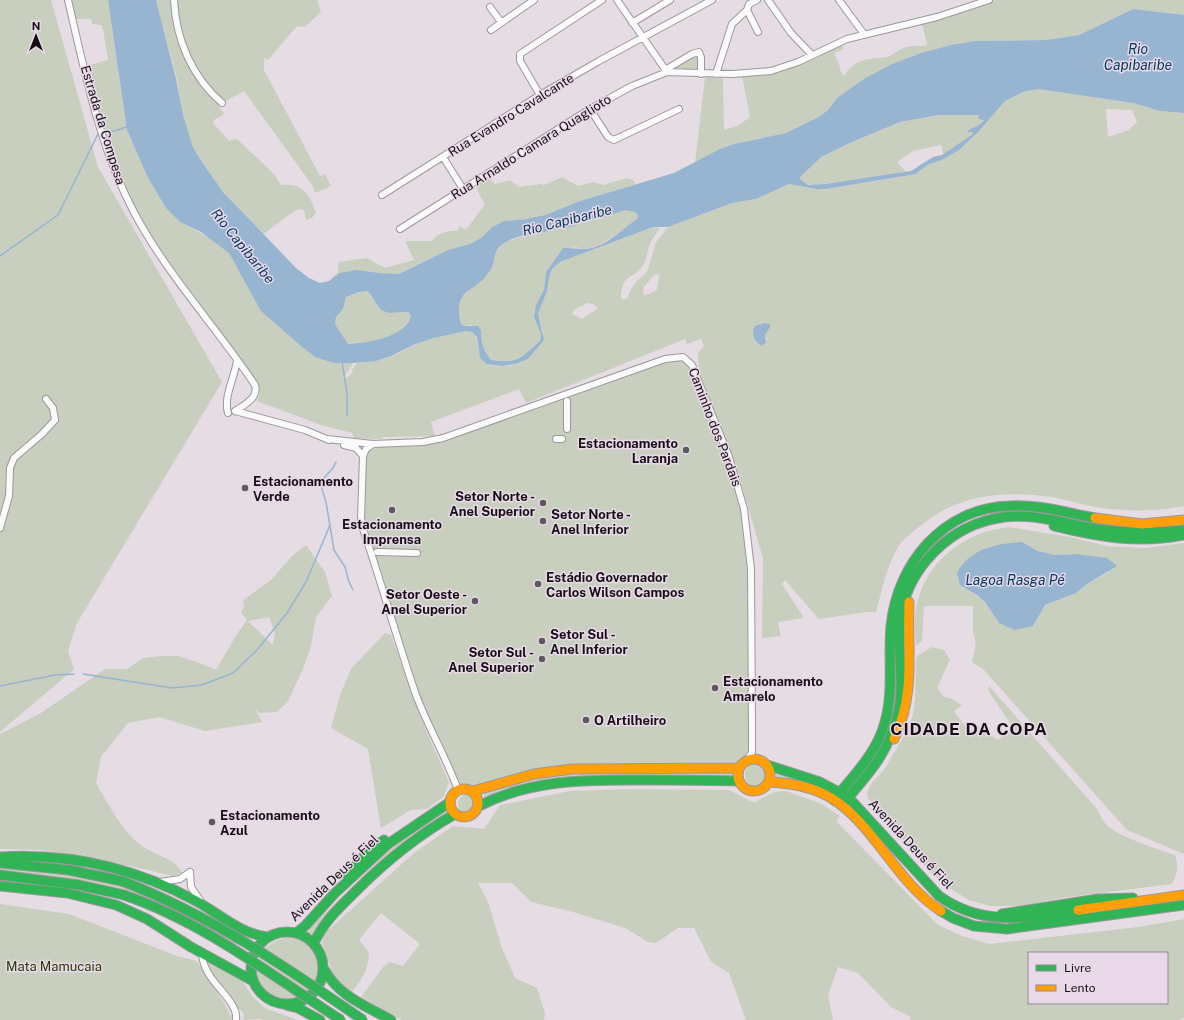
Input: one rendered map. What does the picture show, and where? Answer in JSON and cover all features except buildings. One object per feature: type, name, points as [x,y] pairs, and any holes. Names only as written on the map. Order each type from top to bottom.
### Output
[{"type":"main road","points":[[834,800],[864,764],[879,740],[890,702],[890,626],[896,593],[909,565],[934,535],[963,517],[991,508],[1013,506],[1037,507],[1101,520],[1132,523],[1156,523],[1184,520]]},
{"type":"main road","points":[[1013,517],[1103,538],[1146,541],[1184,535]]},
{"type":"main road","points":[[842,805],[882,756],[892,734],[900,702],[900,623],[903,602],[908,586],[919,568],[932,553],[955,534],[985,522],[1013,517],[1046,519],[1095,529],[1138,533],[1184,530]]},
{"type":"main road","points":[[473,791],[534,774],[572,769],[739,768],[752,757],[767,765],[770,773],[769,782],[762,788],[754,791],[745,788],[739,782],[574,781],[516,790],[500,795],[479,806],[473,814],[464,817],[455,814],[450,806],[450,802],[454,793],[458,790],[467,788],[473,791],[478,798],[479,806]]},
{"type":"main road","name":"Avenida Deus é Fiel","points":[[767,765],[815,780],[840,791],[848,797],[939,896],[961,909],[982,916],[998,919],[1016,919],[1184,894]]},
{"type":"main road","points":[[739,768],[739,782]]},
{"type":"main road","name":"Avenida Deus é Fiel","points":[[769,782],[804,787],[842,805],[923,898],[950,917],[974,926],[999,930],[1013,930],[1184,905]]},
{"type":"main road","name":"Avenida Deus é Fiel","points":[[296,933],[305,926],[334,894],[388,844],[424,818],[450,802]]},
{"type":"main road","name":"Avenida Deus é Fiel","points":[[314,943],[321,928],[330,917],[395,853],[428,829],[455,814]]},
{"type":"main road","points":[[0,857],[36,856],[72,859],[125,870],[155,882],[206,906],[250,934],[258,937],[267,937]]},
{"type":"main road","points":[[0,863],[68,870],[122,880],[162,895],[192,910],[241,939],[364,1020]]},
{"type":"main road","points":[[0,875],[79,884],[124,895],[152,905],[203,931],[341,1020]]},
{"type":"main road","points":[[0,886],[72,894],[100,900],[130,910],[156,923],[202,952],[227,964],[253,981]]},
{"type":"main road","points":[[320,1020],[298,1008],[276,1003],[266,998],[258,990],[253,981],[250,969],[252,956],[258,946],[267,937],[276,933],[296,933],[314,943],[322,955],[327,977],[339,990],[391,1020]]},
{"type":"main road","points":[[286,1005],[294,1004],[308,998],[317,990],[321,984],[324,969]]},
{"type":"street","name":"Estrada da Compesa","points":[[68,0],[86,77],[107,148],[121,186],[152,242],[237,360],[256,390],[253,398],[235,411],[304,430],[327,439]]},
{"type":"street","points":[[174,0],[177,26],[194,72],[205,87],[222,103]]},
{"type":"street","points":[[490,30],[534,0]]},
{"type":"street","points":[[540,95],[520,61],[520,54],[602,0]]},
{"type":"street","points":[[617,0],[632,24],[666,71],[702,74],[771,71],[798,62],[837,42],[864,34],[937,17],[989,0]]},
{"type":"street","points":[[632,24],[670,0]]},
{"type":"street","name":"Rua Evandro Cavalcante","points":[[382,195],[443,158],[540,95],[642,37],[712,0]]},
{"type":"street","points":[[716,74],[732,24],[747,10],[749,4],[757,0]]},
{"type":"street","points":[[768,0],[791,33],[812,55]]},
{"type":"street","points":[[839,0],[864,34]]},
{"type":"street","points":[[490,7],[501,22]]},
{"type":"street","points":[[747,10],[758,32]]},
{"type":"street","name":"Rua Arnaldo Camara Quaglioto","points":[[400,229],[590,109],[632,86],[666,71],[692,54],[699,52],[702,57],[702,74]]},
{"type":"street","points":[[590,109],[608,137],[614,140],[679,110]]},
{"type":"street","points":[[443,158],[463,189]]},
{"type":"street","name":"Caminho dos Pardais","points":[[327,439],[373,444],[423,442],[443,438],[665,359],[678,356],[688,360],[696,374],[729,457],[744,509],[748,534],[752,584],[752,757]]},
{"type":"street","points":[[228,413],[226,404],[235,373],[237,360]]},
{"type":"street","points":[[0,528],[9,496],[10,468],[14,458],[42,434],[55,420],[53,408],[46,399]]},
{"type":"street","points":[[567,401],[567,429]]},
{"type":"street","points":[[327,439],[356,448],[363,456]]},
{"type":"street","points":[[373,444],[366,450],[363,456],[361,519],[363,528],[417,695],[430,728],[449,765],[458,790]]},
{"type":"street","points":[[377,552],[417,553]]},
{"type":"street","points":[[155,882],[175,881],[184,878],[190,872],[191,887],[206,906]]},
{"type":"street","points":[[202,952],[205,969],[233,1006],[236,1014],[236,1020]]},
{"type":"green space","points":[[0,0],[51,0],[98,167],[222,382],[77,623],[68,651],[74,669],[0,732]]},
{"type":"green space","points":[[69,0],[108,0],[127,130],[147,176],[166,208],[180,222],[217,242],[229,253],[239,271],[334,363],[353,363],[344,377],[347,378],[352,373],[352,370],[357,363],[393,356],[409,347],[431,338],[459,331],[472,332],[476,336],[479,353],[482,359],[488,363],[498,366],[509,366],[516,364],[540,345],[543,333],[538,314],[547,291],[552,269],[560,262],[653,227],[660,228],[651,242],[644,263],[636,273],[626,280],[622,289],[621,297],[623,300],[628,297],[631,289],[637,281],[647,272],[656,242],[668,227],[732,203],[756,199],[789,184],[816,189],[826,189],[916,174],[929,164],[942,160],[968,142],[1005,101],[1023,92],[1038,89],[1133,103],[1160,111],[1184,113],[1184,506],[1154,510],[1123,510],[1096,507],[1052,497],[1020,494],[987,496],[972,499],[942,511],[913,531],[900,544],[888,569],[876,612],[819,619],[785,580],[782,584],[804,618],[778,622],[781,636],[762,638],[763,558],[739,476],[699,370],[698,353],[704,346],[701,339],[687,344],[685,339],[526,403],[519,389],[431,422],[435,436],[383,437],[382,439],[354,438],[352,433],[321,425],[257,401],[260,394],[258,385],[148,233],[127,193],[108,145],[86,66],[108,60],[103,29],[101,25],[92,24],[91,19],[74,19]],"holes":[[[1106,109],[1132,110],[1137,122],[1129,130],[1108,137]],[[659,274],[657,290],[644,295],[643,288],[654,275]],[[588,303],[593,304],[598,308],[582,319],[572,314],[575,309]],[[755,326],[767,330],[765,335],[767,339],[762,346],[755,339]]]},
{"type":"green space","points":[[156,0],[317,0],[321,12],[305,27],[297,26],[268,60],[264,58],[264,70],[320,176],[325,174],[331,186],[315,193],[312,185],[244,91],[218,105],[224,114],[214,120],[213,123],[229,141],[237,139],[274,174],[281,185],[295,186],[304,191],[311,200],[316,212],[312,218],[306,220],[304,210],[299,209],[263,234],[225,194],[200,161],[193,149],[187,133],[177,80]]},
{"type":"green space","points":[[995,0],[1184,0],[1184,15],[1133,9],[1079,35],[1046,40],[975,41],[951,45],[921,53],[892,64],[837,98],[828,110],[819,117],[803,125],[786,133],[734,144],[695,163],[705,77],[723,77],[724,130],[739,125],[750,117],[742,76],[782,71],[842,43],[843,49],[834,53],[840,67],[840,71],[844,76],[853,65],[863,60],[887,57],[906,47],[927,45],[922,23],[972,10]]},
{"type":"green space","points":[[696,55],[699,57],[700,70],[669,70]]},
{"type":"green space","points":[[939,115],[980,115],[984,120],[981,124],[968,130],[974,133],[973,135],[943,154],[941,145],[913,151],[897,162],[906,172],[883,177],[813,185],[803,183],[800,177],[810,165],[821,157],[852,142],[900,122]]},
{"type":"green space","points":[[488,177],[495,184],[510,180],[519,187],[540,184],[544,185],[562,177],[578,186],[593,182],[603,185],[627,178],[633,180],[636,184],[580,201],[545,215],[526,219],[504,221],[492,227],[481,238],[470,244],[448,250],[399,274],[379,273],[329,281],[338,272],[339,262],[367,258],[385,268],[414,260],[405,241],[432,241],[436,236],[443,233],[457,231],[460,226],[466,230],[485,204],[476,186]]},
{"type":"green space","points":[[625,210],[635,212],[638,215],[637,219],[598,246],[584,249],[575,247],[558,255],[546,272],[544,290],[534,317],[541,334],[540,341],[523,356],[513,360],[491,360],[483,346],[481,330],[471,325],[465,326],[461,324],[458,309],[461,298],[482,279],[494,254],[503,243],[540,230],[554,227],[557,223],[562,222],[564,226],[573,225],[584,220]]},
{"type":"green space","points":[[363,291],[368,291],[374,300],[389,313],[408,312],[411,316],[408,323],[402,330],[385,338],[375,341],[348,344],[335,324],[336,317],[343,309],[346,297]]},
{"type":"green space","points":[[665,359],[688,360],[729,457],[748,534],[752,752],[737,769],[589,768],[458,790],[430,728],[363,529],[363,474],[367,451],[375,448],[436,442]]},
{"type":"green space","points":[[1009,527],[1070,537],[1107,546],[1146,548],[1184,543],[1184,854],[1127,830],[984,670],[972,662],[975,651],[973,606],[924,606],[922,641],[916,646],[915,616],[918,602],[922,588],[936,565],[956,546],[969,539],[985,532]],"holes":[[[1022,542],[1038,551],[1055,555],[1075,554],[1109,572],[1087,584],[1076,593],[1045,605],[1033,626],[999,623],[983,601],[974,593],[960,585]]]},
{"type":"green space","points":[[306,545],[325,572],[332,596],[316,617],[311,646],[303,669],[288,701],[277,712],[259,713],[254,707],[262,722],[205,731],[159,717],[128,723],[101,757],[96,783],[122,826],[142,846],[175,864],[182,873],[173,876],[135,867],[41,850],[0,849],[0,734],[41,713],[105,669],[127,669],[143,658],[178,656],[216,670],[247,620],[241,613],[244,607],[243,600],[271,580],[292,556]],"holes":[[[269,617],[275,633],[273,645],[248,621]]]},
{"type":"green space","points":[[385,633],[391,635],[426,731],[449,782],[444,796],[427,809],[411,810],[381,828],[368,749],[331,728],[340,695],[351,669]]},
{"type":"green space","points":[[932,647],[944,650],[950,660],[937,688],[944,697],[950,698],[962,705],[954,711],[969,732],[978,726],[998,740],[1013,728],[988,690],[989,686],[1097,809],[1103,821],[1109,827],[1131,839],[1175,855],[1177,870],[1172,884],[1061,898],[1020,906],[990,906],[969,900],[946,886],[928,870],[868,798],[867,793],[868,789],[887,765],[909,727],[914,707],[917,656]]},
{"type":"green space","points":[[757,763],[762,764],[768,770],[768,780],[762,786],[757,787],[752,786],[746,780],[745,775],[746,770],[752,764]]},
{"type":"green space","points":[[586,772],[738,772],[738,780],[586,778],[486,801],[483,793],[534,779]]},
{"type":"green space","points":[[775,774],[799,778],[827,788],[824,791],[776,778]]},
{"type":"green space","points":[[628,789],[729,790],[755,802],[774,792],[786,791],[822,804],[840,816],[836,821],[938,925],[962,936],[989,944],[1138,927],[1184,919],[1184,1018],[1179,1020],[911,1020],[909,1016],[891,1007],[858,973],[838,967],[828,995],[833,1020],[746,1020],[729,973],[711,962],[694,928],[678,928],[656,943],[648,942],[625,928],[570,911],[531,902],[512,883],[478,883],[488,902],[502,948],[515,978],[537,988],[545,1013],[544,1020],[402,1020],[361,997],[383,967],[390,962],[403,966],[420,944],[381,913],[359,940],[369,952],[368,964],[362,978],[352,992],[337,982],[333,975],[322,943],[325,933],[414,853],[453,826],[484,829],[500,805],[570,791]]},
{"type":"green space","points":[[468,794],[475,797],[478,804],[475,811],[468,814],[461,811],[458,804],[461,797]]},
{"type":"green space","points":[[451,809],[455,816],[408,843],[314,938],[307,934],[312,926],[392,847],[433,818]]},
{"type":"green space","points":[[0,867],[84,876],[112,881],[128,886],[177,907],[238,942],[234,947],[161,906],[0,873]]},
{"type":"green space","name":"Mata Mamucaia","points":[[0,904],[69,914],[177,956],[197,961],[223,1001],[233,1020],[0,1020]]},
{"type":"green space","points":[[283,938],[295,938],[312,947],[319,958],[321,970],[319,982],[312,993],[295,1002],[283,1002],[271,997],[262,988],[257,976],[257,964],[262,952],[271,943]]},
{"type":"green space","points":[[208,963],[242,981],[253,997],[265,1008],[297,1020],[244,1020],[243,1012],[226,997],[214,977]]},
{"type":"water","points":[[108,0],[156,0],[176,79],[183,115],[193,148],[223,192],[296,268],[309,278],[320,283],[329,281],[340,273],[356,270],[399,274],[448,250],[470,244],[481,238],[492,227],[504,221],[526,219],[545,215],[580,201],[674,173],[720,149],[734,144],[786,133],[819,117],[828,110],[837,98],[864,79],[892,64],[921,53],[951,45],[975,41],[1046,40],[1079,35],[1133,9],[1184,15],[1184,113],[1160,111],[1133,103],[1038,89],[1023,92],[1005,101],[978,132],[959,150],[942,160],[929,164],[916,174],[826,189],[816,189],[789,184],[756,199],[732,203],[668,227],[653,227],[560,262],[552,269],[547,291],[538,314],[544,340],[528,359],[515,364],[502,366],[487,364],[480,358],[477,337],[472,332],[466,331],[433,338],[376,361],[334,363],[315,357],[261,311],[229,253],[201,232],[180,222],[166,208],[147,176],[127,130]],"holes":[[[939,115],[979,115],[978,119],[984,120],[981,124],[967,132],[972,132],[973,134],[942,155],[933,157],[911,171],[825,184],[808,185],[801,180],[800,177],[821,157],[852,142],[900,122]],[[625,210],[635,212],[638,215],[637,219],[599,246],[584,249],[563,248],[546,272],[544,290],[536,305],[534,317],[541,334],[540,341],[523,356],[514,360],[491,360],[483,346],[481,330],[478,326],[465,326],[461,324],[459,304],[462,297],[477,285],[489,272],[500,246],[510,240],[554,227],[557,223],[562,222],[565,228],[574,226],[586,219],[601,218]],[[368,291],[381,310],[389,313],[408,312],[411,316],[408,323],[402,329],[385,338],[348,344],[335,324],[336,317],[343,309],[346,297],[359,292]]]},
{"type":"water","points":[[764,323],[770,324],[770,327],[765,335],[766,342],[762,346],[755,340],[753,332],[755,326]]},
{"type":"water","name":"Lagoa Rasga Pé","points":[[1022,542],[1038,551],[1055,555],[1075,554],[1107,558],[1117,566],[1087,584],[1076,593],[1045,605],[1033,626],[1015,630],[999,623],[985,602],[977,595],[960,585],[957,573],[969,558],[985,549],[1003,544]]},
{"type":"waterway","points":[[105,131],[115,131],[129,126]]},
{"type":"waterway","points":[[0,256],[58,215],[99,132]]},
{"type":"waterway","name":"Rio Capibaribe","points":[[544,227],[575,219]]},
{"type":"waterway","points":[[342,362],[347,393],[347,416]]},
{"type":"waterway","points":[[336,462],[333,468],[322,480],[322,489],[326,502],[334,550],[345,567],[353,590]]},
{"type":"waterway","points":[[83,674],[172,688],[202,685],[233,673],[257,650],[287,613],[306,582],[330,525]]},
{"type":"waterway","points":[[0,686],[55,675],[74,674]]},
{"type":"traffic: fast","points":[[834,800],[864,764],[881,733],[888,710],[890,638],[895,603],[903,581],[914,561],[928,544],[944,528],[964,517],[985,509],[1009,506],[1031,506],[1095,518]]},
{"type":"traffic: fast","points":[[842,805],[869,773],[889,741],[894,728],[900,702],[901,679],[899,634],[904,603],[911,585],[921,568],[934,552],[949,539],[984,521],[1016,516],[1027,516],[1097,529],[1130,532],[1184,530]]},
{"type":"traffic: fast","points":[[1054,526],[1119,538],[1151,539],[1184,535]]},
{"type":"traffic: fast","points":[[767,765],[820,782],[848,797],[939,896],[956,906],[973,913],[1007,918],[1078,910]]},
{"type":"traffic: fast","points":[[479,806],[499,797],[519,791],[539,786],[579,781],[739,781]]},
{"type":"traffic: fast","points":[[296,933],[305,926],[334,894],[388,844],[450,802]]},
{"type":"traffic: fast","points":[[314,943],[333,915],[379,869],[415,840],[455,814]]},
{"type":"traffic: fast","points":[[347,875],[366,854],[384,840]]},
{"type":"traffic: fast","points":[[0,857],[25,856],[75,860],[124,871],[171,889],[203,905],[238,927],[257,935],[267,937]]},
{"type":"traffic: fast","points":[[0,863],[69,870],[122,881]]},
{"type":"traffic: fast","points":[[0,875],[79,885],[124,895]]},
{"type":"traffic: fast","points":[[122,881],[186,910],[247,943],[363,1020]]},
{"type":"traffic: fast","points":[[0,886],[67,893],[116,905],[147,919],[191,947],[253,981]]},
{"type":"traffic: fast","points":[[124,895],[153,906],[209,935],[341,1020]]},
{"type":"traffic: fast","points":[[1002,914],[1098,899],[1133,898]]},
{"type":"traffic: fast","points":[[941,911],[953,918],[974,926],[1007,929],[1184,905]]},
{"type":"traffic: fast","points":[[280,932],[294,932],[301,934],[313,942],[321,954],[323,968],[321,982],[313,994],[301,1002],[294,1004],[280,1004],[273,1002],[261,994],[253,982],[251,975],[251,961],[253,954],[261,942],[273,934],[280,932]]},
{"type":"traffic: fast","points":[[324,969],[330,978],[345,993],[363,1005],[391,1020]]},
{"type":"traffic: fast","points":[[286,1005],[298,1008],[320,1020]]},
{"type":"traffic: slow","points":[[1095,518],[1142,524],[1184,520]]},
{"type":"traffic: slow","points":[[894,739],[901,722],[908,689],[909,602]]},
{"type":"traffic: slow","points":[[751,759],[757,759],[767,766],[770,775],[769,781],[763,788],[757,791],[751,791],[741,784],[738,778],[738,772],[745,762],[751,759]]},
{"type":"traffic: slow","points":[[473,791],[534,774],[572,769],[739,768]]},
{"type":"traffic: slow","points":[[769,782],[786,783],[818,791],[833,799],[848,810],[874,838],[911,885],[925,899],[941,911]]},
{"type":"traffic: slow","points":[[464,789],[474,793],[478,803],[474,813],[464,817],[454,813],[450,803],[454,793],[464,789]]},
{"type":"traffic: slow","points":[[1078,910],[1184,895]]},
{"type":"place","name":"Estacionamento Laranja","points":[[686,450]]},
{"type":"place","name":"Estacionamento Verde","points":[[245,488]]},
{"type":"place","name":"Setor Norte - Anel Superior","points":[[543,503]]},
{"type":"place","name":"Estacionamento Imprensa","points":[[392,510]]},
{"type":"place","name":"Setor Norte - Anel Inferior","points":[[543,521]]},
{"type":"place","name":"Estádio Governador Carlos Wilson Campos","points":[[538,584]]},
{"type":"place","name":"Setor Oeste - Anel Superior","points":[[475,601]]},
{"type":"place","name":"Setor Sul - Anel Inferior","points":[[542,641]]},
{"type":"place","name":"Setor Sul - Anel Superior","points":[[542,659]]},
{"type":"place","name":"Estacionamento Amarelo","points":[[715,688]]},
{"type":"place","name":"O Artilheiro","points":[[586,720]]},
{"type":"place","name":"Estacionamento Azul","points":[[212,822]]},
{"type":"district","name":"CIDADE DA COPA","points":[[969,729]]}]
